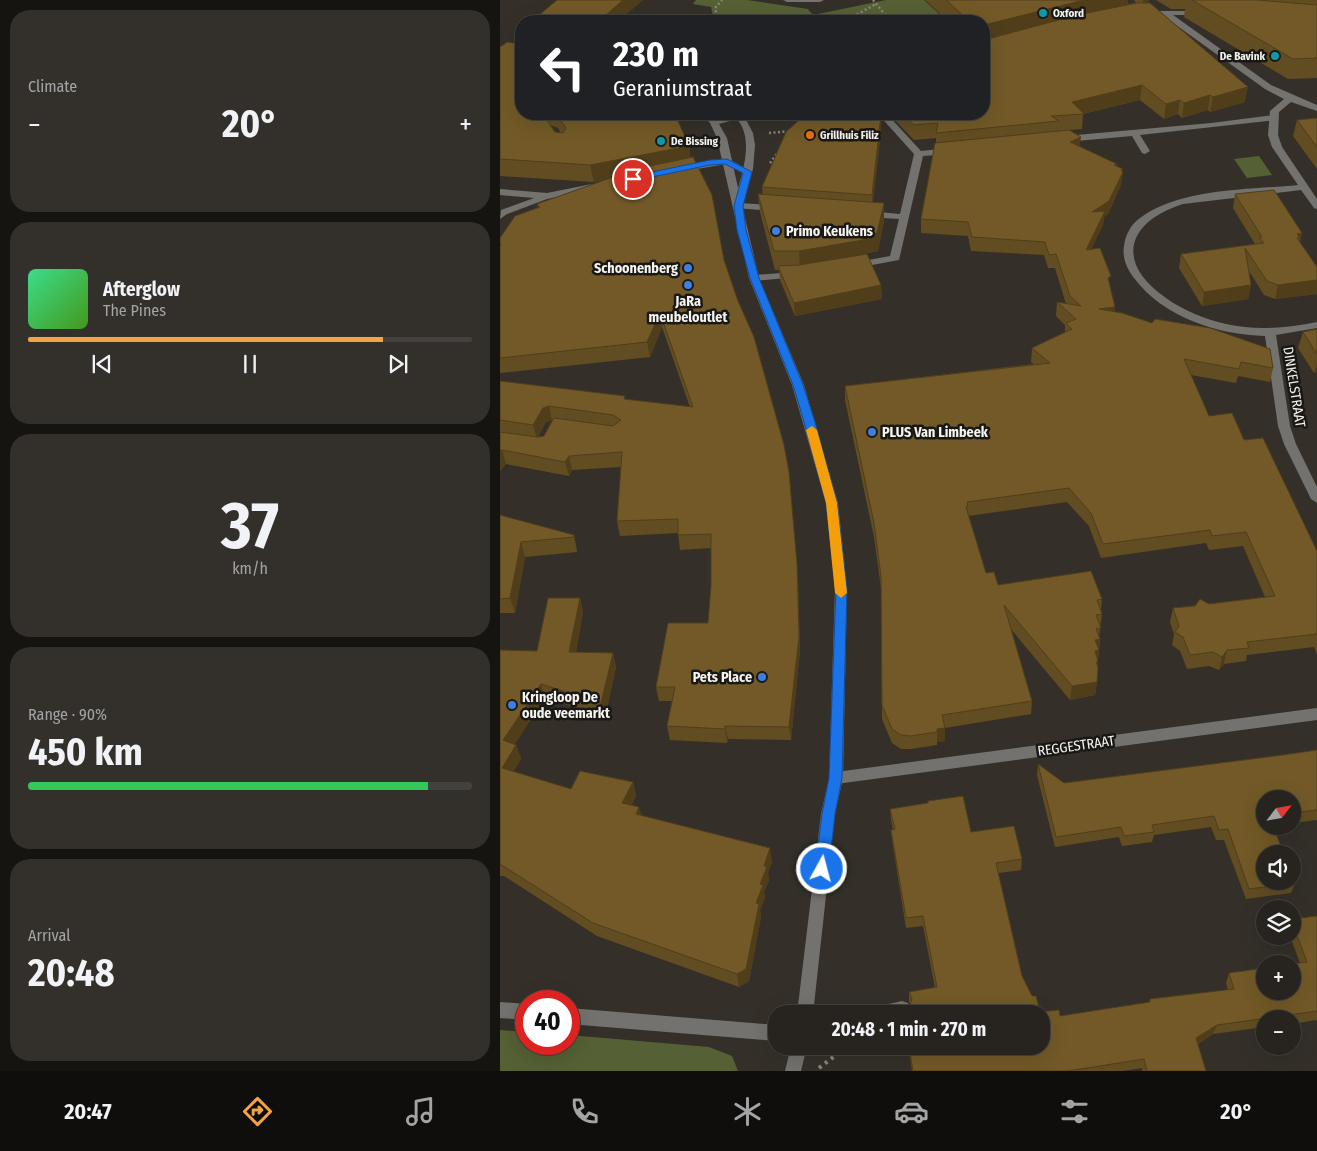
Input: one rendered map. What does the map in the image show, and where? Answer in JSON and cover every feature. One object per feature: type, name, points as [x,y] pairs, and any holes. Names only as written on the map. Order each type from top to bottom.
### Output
[{"type":"street","points":[[787,0],[820,0]]},
{"type":"street","points":[[1135,13],[1211,13]]},
{"type":"street","points":[[1164,13],[1268,87],[1317,108]]},
{"type":"street","points":[[1290,98],[1275,111],[1272,135],[1277,146],[1317,206]]},
{"type":"street","points":[[1051,140],[1211,126],[1274,118]]},
{"type":"street","points":[[712,120],[722,138],[754,278],[798,385],[832,503],[842,588],[836,778],[828,814],[806,1005]]},
{"type":"street","points":[[714,122],[722,120]]},
{"type":"street","points":[[738,206],[747,172],[750,135],[744,120]]},
{"type":"street","points":[[888,120],[920,154]]},
{"type":"street","points":[[1134,132],[1145,150]]},
{"type":"street","points":[[920,154],[957,150]]},
{"type":"street","points":[[847,266],[895,258],[920,154]]},
{"type":"street","points":[[666,172],[727,161],[747,172]]},
{"type":"street","points":[[547,196],[501,192],[502,214],[547,196],[599,186]]},
{"type":"street","points":[[1304,187],[1178,202],[1164,207],[1141,222],[1128,242],[1130,263],[1136,276],[1147,290],[1162,302],[1199,320],[1245,330],[1270,332],[1317,325]]},
{"type":"street","points":[[738,206],[787,209]]},
{"type":"street","points":[[856,213],[905,217]]},
{"type":"street","points":[[754,278],[809,273]]},
{"type":"street","name":"DINKELSTRAAT","points":[[1270,332],[1284,426],[1290,444],[1317,499]]},
{"type":"street","name":"REGGESTRAAT","points":[[836,778],[1317,714]]},
{"type":"street","points":[[500,1010],[515,1011]]},
{"type":"street","points":[[580,1017],[768,1032]]},
{"type":"street","points":[[792,1071],[796,1055]]},
{"type":"path","points":[[717,15],[715,8],[722,0]]},
{"type":"path","points":[[873,0],[885,15]]},
{"type":"path","points":[[856,15],[876,4]]},
{"type":"path","points":[[765,170],[781,148]]},
{"type":"path","points":[[814,1071],[836,1055]]},
{"type":"green space","points":[[696,0],[747,0],[808,9],[813,15],[713,15],[711,7],[693,4]]},
{"type":"green space","points":[[886,0],[924,0],[940,15],[813,15]]},
{"type":"green space","points":[[1259,156],[1272,175],[1247,178],[1234,159]]},
{"type":"green space","points":[[500,1030],[515,1031],[515,1055],[580,1055],[580,1036],[709,1047],[732,1056],[738,1071],[500,1071]]},
{"type":"building","points":[[557,0],[623,0],[606,15],[539,15]]},
{"type":"building","points":[[946,0],[1084,0],[990,24],[990,15],[962,15]]},
{"type":"building","points":[[1192,0],[1257,0],[1317,5],[1317,58],[1293,59]]},
{"type":"building","points":[[1137,3],[1150,3],[1248,87],[1213,97],[1210,95],[1184,103],[1180,100],[1166,104],[1142,85],[1072,102],[1084,114],[1051,116],[1059,121],[936,133],[938,123],[914,125],[909,120],[990,120],[990,38],[1077,15]]},
{"type":"building","points":[[507,42],[515,43],[515,120],[547,120],[555,132],[563,133],[566,128],[560,120],[678,120],[689,146],[590,165],[500,159],[500,46]]},
{"type":"building","points":[[1317,118],[1317,147],[1297,120]]},
{"type":"building","points":[[799,120],[880,120],[872,195],[762,187],[786,132]]},
{"type":"building","points":[[1069,130],[1081,137],[1070,142],[1117,164],[1114,165],[1123,169],[1109,201],[1092,212],[1105,211],[1086,250],[1100,248],[1111,276],[1108,278],[1115,307],[1099,309],[1122,313],[1152,323],[1155,319],[1210,328],[1270,349],[1273,368],[1241,362],[1239,369],[1184,359],[1209,416],[1232,413],[1244,440],[1263,438],[1317,551],[1317,634],[1247,642],[1249,648],[1227,650],[1222,657],[1213,652],[1190,655],[1183,637],[1175,632],[1179,626],[1173,608],[1195,606],[1200,599],[1209,604],[1275,596],[1246,532],[1212,536],[1210,530],[1103,544],[1091,513],[1069,488],[967,502],[968,507],[966,507],[986,573],[994,572],[998,585],[1091,571],[1102,599],[1097,600],[1102,614],[1096,615],[1101,628],[1096,629],[1100,639],[1095,640],[1099,650],[1095,651],[1098,661],[1096,662],[1098,667],[1097,682],[1072,686],[1004,605],[1032,701],[942,715],[945,728],[937,729],[937,732],[911,736],[901,735],[892,729],[882,705],[881,576],[874,523],[845,386],[1050,363],[1032,348],[1072,329],[1066,323],[1076,319],[1057,302],[1081,306],[1070,296],[1056,254],[1049,255],[1045,242],[972,237],[968,222],[921,219],[935,143]]},
{"type":"building","points":[[693,157],[712,195],[724,260],[738,301],[754,337],[784,445],[789,472],[797,564],[799,636],[789,727],[725,726],[725,729],[667,726],[675,687],[656,687],[668,623],[708,623],[711,586],[711,534],[678,535],[678,519],[617,521],[622,452],[569,456],[565,462],[500,451],[500,432],[538,437],[544,436],[554,418],[613,426],[621,420],[613,415],[549,406],[543,408],[533,425],[500,420],[500,381],[625,396],[624,399],[693,407],[660,313],[647,342],[500,358],[500,238],[515,216],[540,207],[537,204],[630,171],[626,171]]},
{"type":"building","points":[[1274,190],[1302,233],[1297,234],[1300,238],[1297,238],[1317,267],[1317,280],[1278,285],[1267,281],[1245,248],[1251,285],[1204,292],[1181,254],[1264,243],[1235,194]]},
{"type":"building","points":[[758,194],[884,203],[877,233],[861,236],[863,240],[799,251],[774,251]]},
{"type":"building","points":[[867,254],[881,285],[794,303],[778,266],[799,265]]},
{"type":"building","points":[[1317,329],[1317,354],[1303,332]]},
{"type":"building","points":[[500,515],[574,535],[574,537],[521,542],[510,598],[500,599]]},
{"type":"building","points":[[548,598],[580,598],[569,652],[613,653],[601,703],[541,684],[503,740],[516,745],[502,768],[571,789],[580,771],[633,782],[622,803],[639,807],[636,814],[770,848],[764,866],[767,867],[760,884],[763,885],[756,903],[759,904],[746,969],[737,974],[593,923],[500,864],[500,650],[537,651]]},
{"type":"building","points":[[1317,750],[1317,810],[1301,812],[1301,790],[1256,790],[1256,835],[1277,835],[1280,845],[1256,845],[1256,888],[1249,889],[1228,829],[1219,830],[1214,816],[1152,825],[1154,832],[1124,836],[1121,827],[1056,837],[1038,764],[1064,783]]},
{"type":"building","points":[[963,796],[971,832],[1014,826],[1022,859],[996,863],[1022,976],[1032,996],[1036,996],[1038,1005],[910,1005],[912,999],[909,992],[937,987],[923,916],[906,918],[891,830],[895,829],[890,809],[928,803],[928,801]]},
{"type":"building","points":[[1317,916],[1317,1011],[1301,1013],[1301,1010],[1256,1010],[1256,1020],[1217,1025],[1196,1038],[1206,1071],[1147,1071],[1144,1059],[1068,1071],[913,1071],[910,1055],[1050,1055],[1050,1011],[1059,1010],[1060,1016],[1150,1002],[1150,999],[1234,989],[1229,973],[1256,969],[1256,1000],[1301,1000],[1301,963],[1307,962],[1301,945],[1301,918]]},
{"type":"slow traffic","points":[[812,430],[832,503],[841,593]]},
{"type":"place","name":"Oxford","points":[[1043,13]]},
{"type":"place","name":"De Bavink","points":[[1275,56]]},
{"type":"place","name":"Grillhuis Filiz","points":[[810,135]]},
{"type":"place","name":"De Bissing","points":[[661,141]]},
{"type":"place","name":"Primo Keukens","points":[[776,231]]},
{"type":"place","name":"Schoonenberg","points":[[688,268]]},
{"type":"place","name":"JaRa meubeloutlet","points":[[688,285]]},
{"type":"place","name":"PLUS Van Limbeek","points":[[872,432]]},
{"type":"place","name":"Pets Place","points":[[762,677]]},
{"type":"place","name":"Kringloop De oude veemarkt","points":[[512,705]]},
{"type":"route","points":[[633,179],[727,161],[747,172],[738,206],[747,254],[754,278],[798,385],[810,422],[832,503],[842,588],[836,778],[828,814],[822,869]]}]
